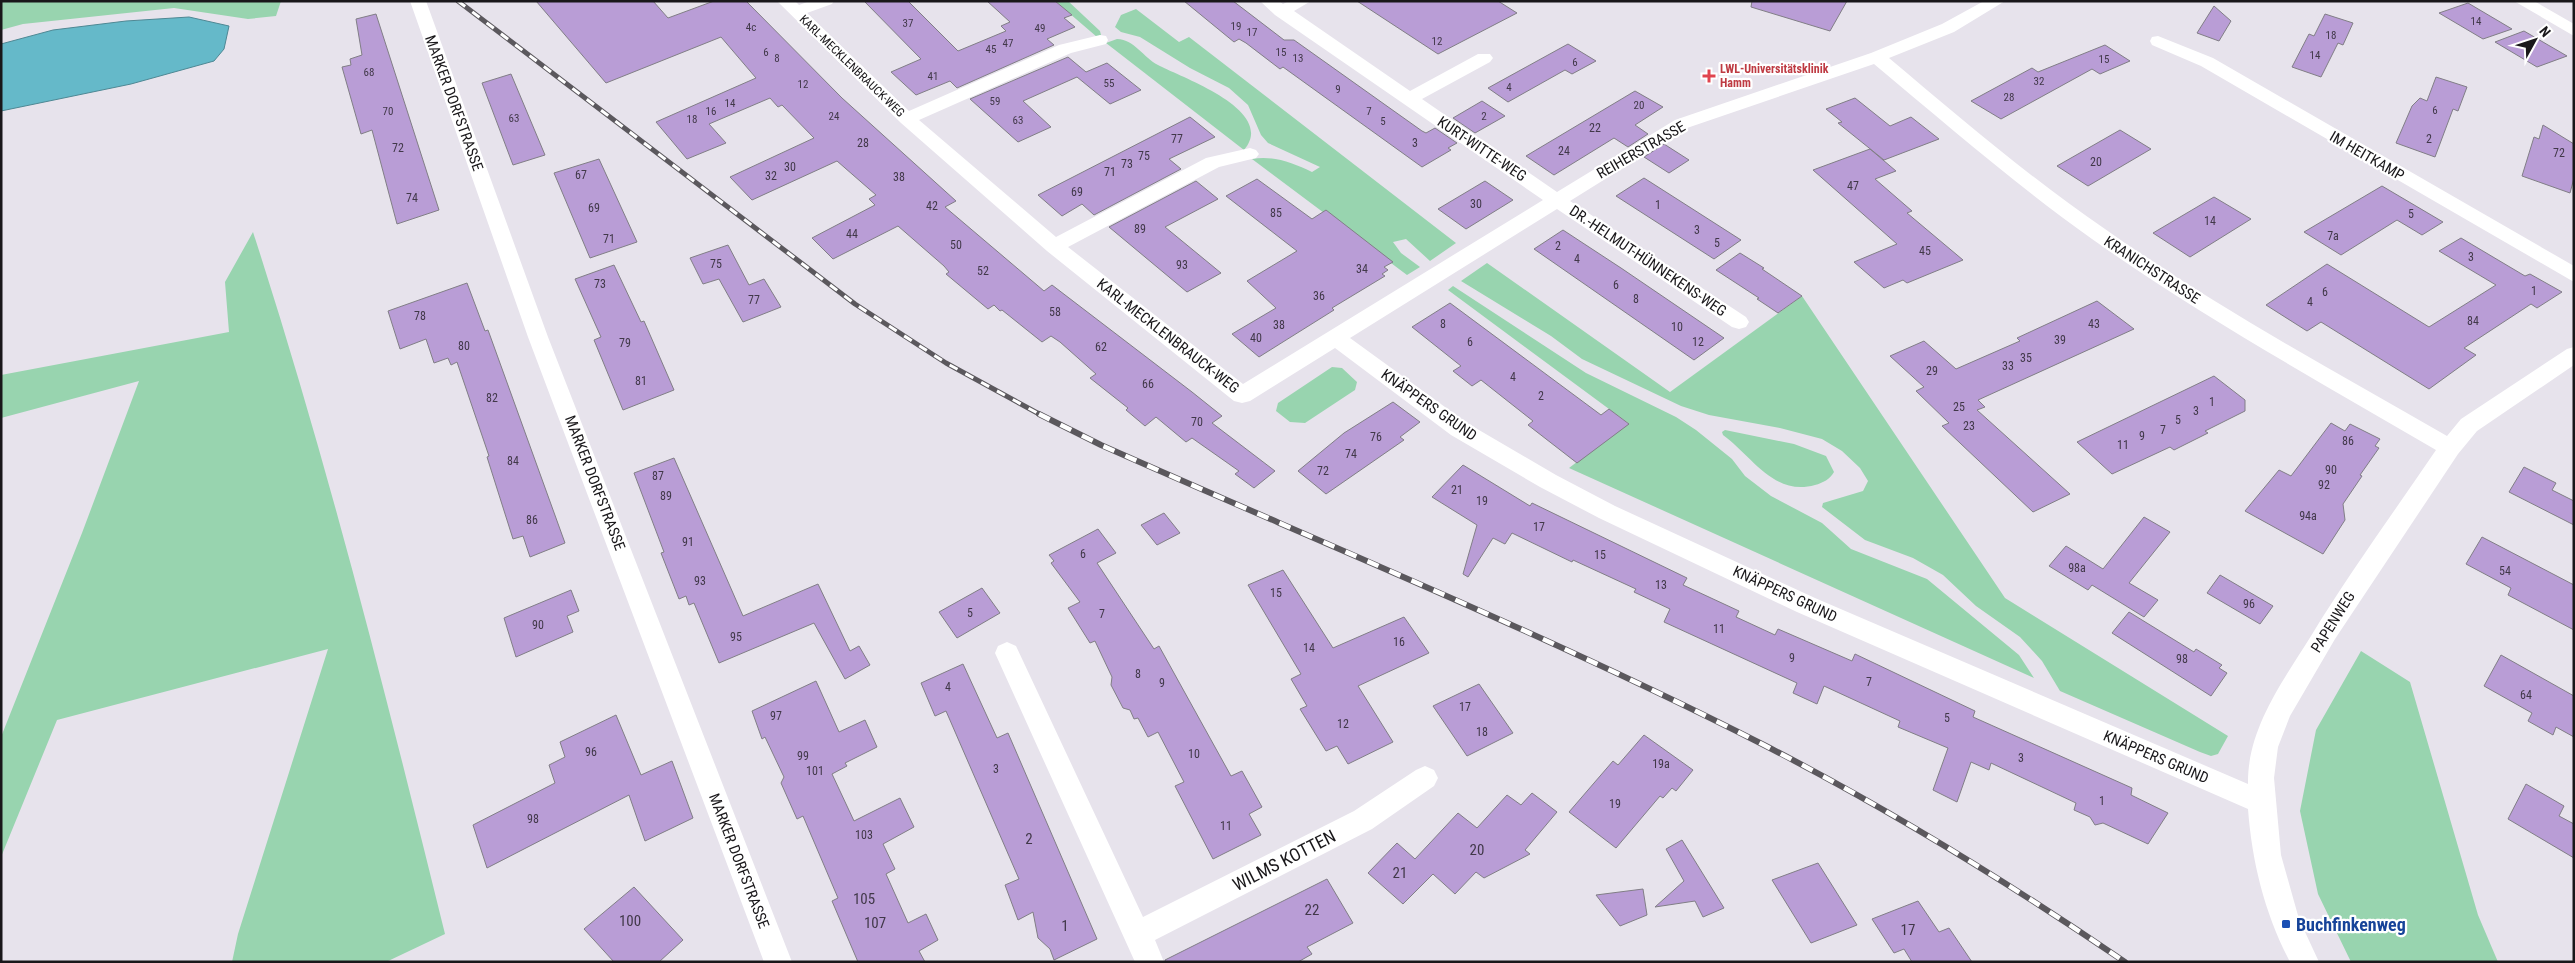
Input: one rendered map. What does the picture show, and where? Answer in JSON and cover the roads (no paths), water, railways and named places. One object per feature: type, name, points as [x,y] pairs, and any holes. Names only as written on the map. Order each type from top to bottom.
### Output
[{"type":"street","name":"MARKER DORFSTRASSE","points":[[418,1],[538,337],[778,962]]},
{"type":"street","name":"KARL-MECKLENBRAUCK-WEG","points":[[791,7],[826,1]]},
{"type":"street","name":"KURT-WITTE-WEG","points":[[1274,6],[1303,1]]},
{"type":"street","name":"REIHERSTRASSE","points":[[1336,338],[1681,124],[1877,57],[1948,28],[1997,1]]},
{"type":"street","points":[[2522,1],[2574,31]]},
{"type":"street","name":"KURT-WITTE-WEG","points":[[1274,6],[1556,200]]},
{"type":"street","name":"KARL-MECKLENBRAUCK-WEG","points":[[791,7],[907,119],[1054,246],[1242,395],[1336,338]]},
{"type":"street","name":"KARL-MECKLENBRAUCK-WEG","points":[[907,119],[1065,48],[1100,40]]},
{"type":"street","name":"IM HEITKAMP","points":[[2158,41],[2207,62],[2574,275]]},
{"type":"street","name":"KRANICHSTRASSE","points":[[1877,57],[1991,153],[2098,234],[2211,309],[2450,448]]},
{"type":"street","points":[[1408,99],[1484,58]]},
{"type":"street","points":[[1054,246],[1213,162],[1250,154]]},
{"type":"street","name":"DR.-HELMUT-HÜNNEKENS-WEG","points":[[1556,200],[1739,322]]},
{"type":"street","name":"KNÄPPERS GRUND","points":[[1336,338],[1460,429],[1548,481],[1607,512],[1815,608],[2261,802]]},
{"type":"street","name":"PAPENWEG","points":[[2305,962],[2286,924],[2265,845],[2261,802],[2262,762],[2272,727],[2287,697],[2336,616],[2450,448],[2469,425],[2574,354]]},
{"type":"street","points":[[1007,653],[1150,962]]},
{"type":"street","name":"WILMS KOTTEN","points":[[1138,934],[1363,820],[1425,778]]},
{"type":"water","points":[[189,17],[229,26],[224,49],[214,61],[131,84],[1,111],[1,44],[53,30],[126,21]]},
{"type":"railway","points":[[458,1],[855,304],[946,363],[1041,415]]},
{"type":"railway","points":[[1041,415],[1101,445],[1518,628],[1764,745],[1903,821],[1993,875],[2125,962]]},
{"type":"place","name":"LWL-Universitätsklinik Hamm","points":[[1709,76]]},
{"type":"place","name":"Buchfinkenweg","points":[[2286,924]]}]
